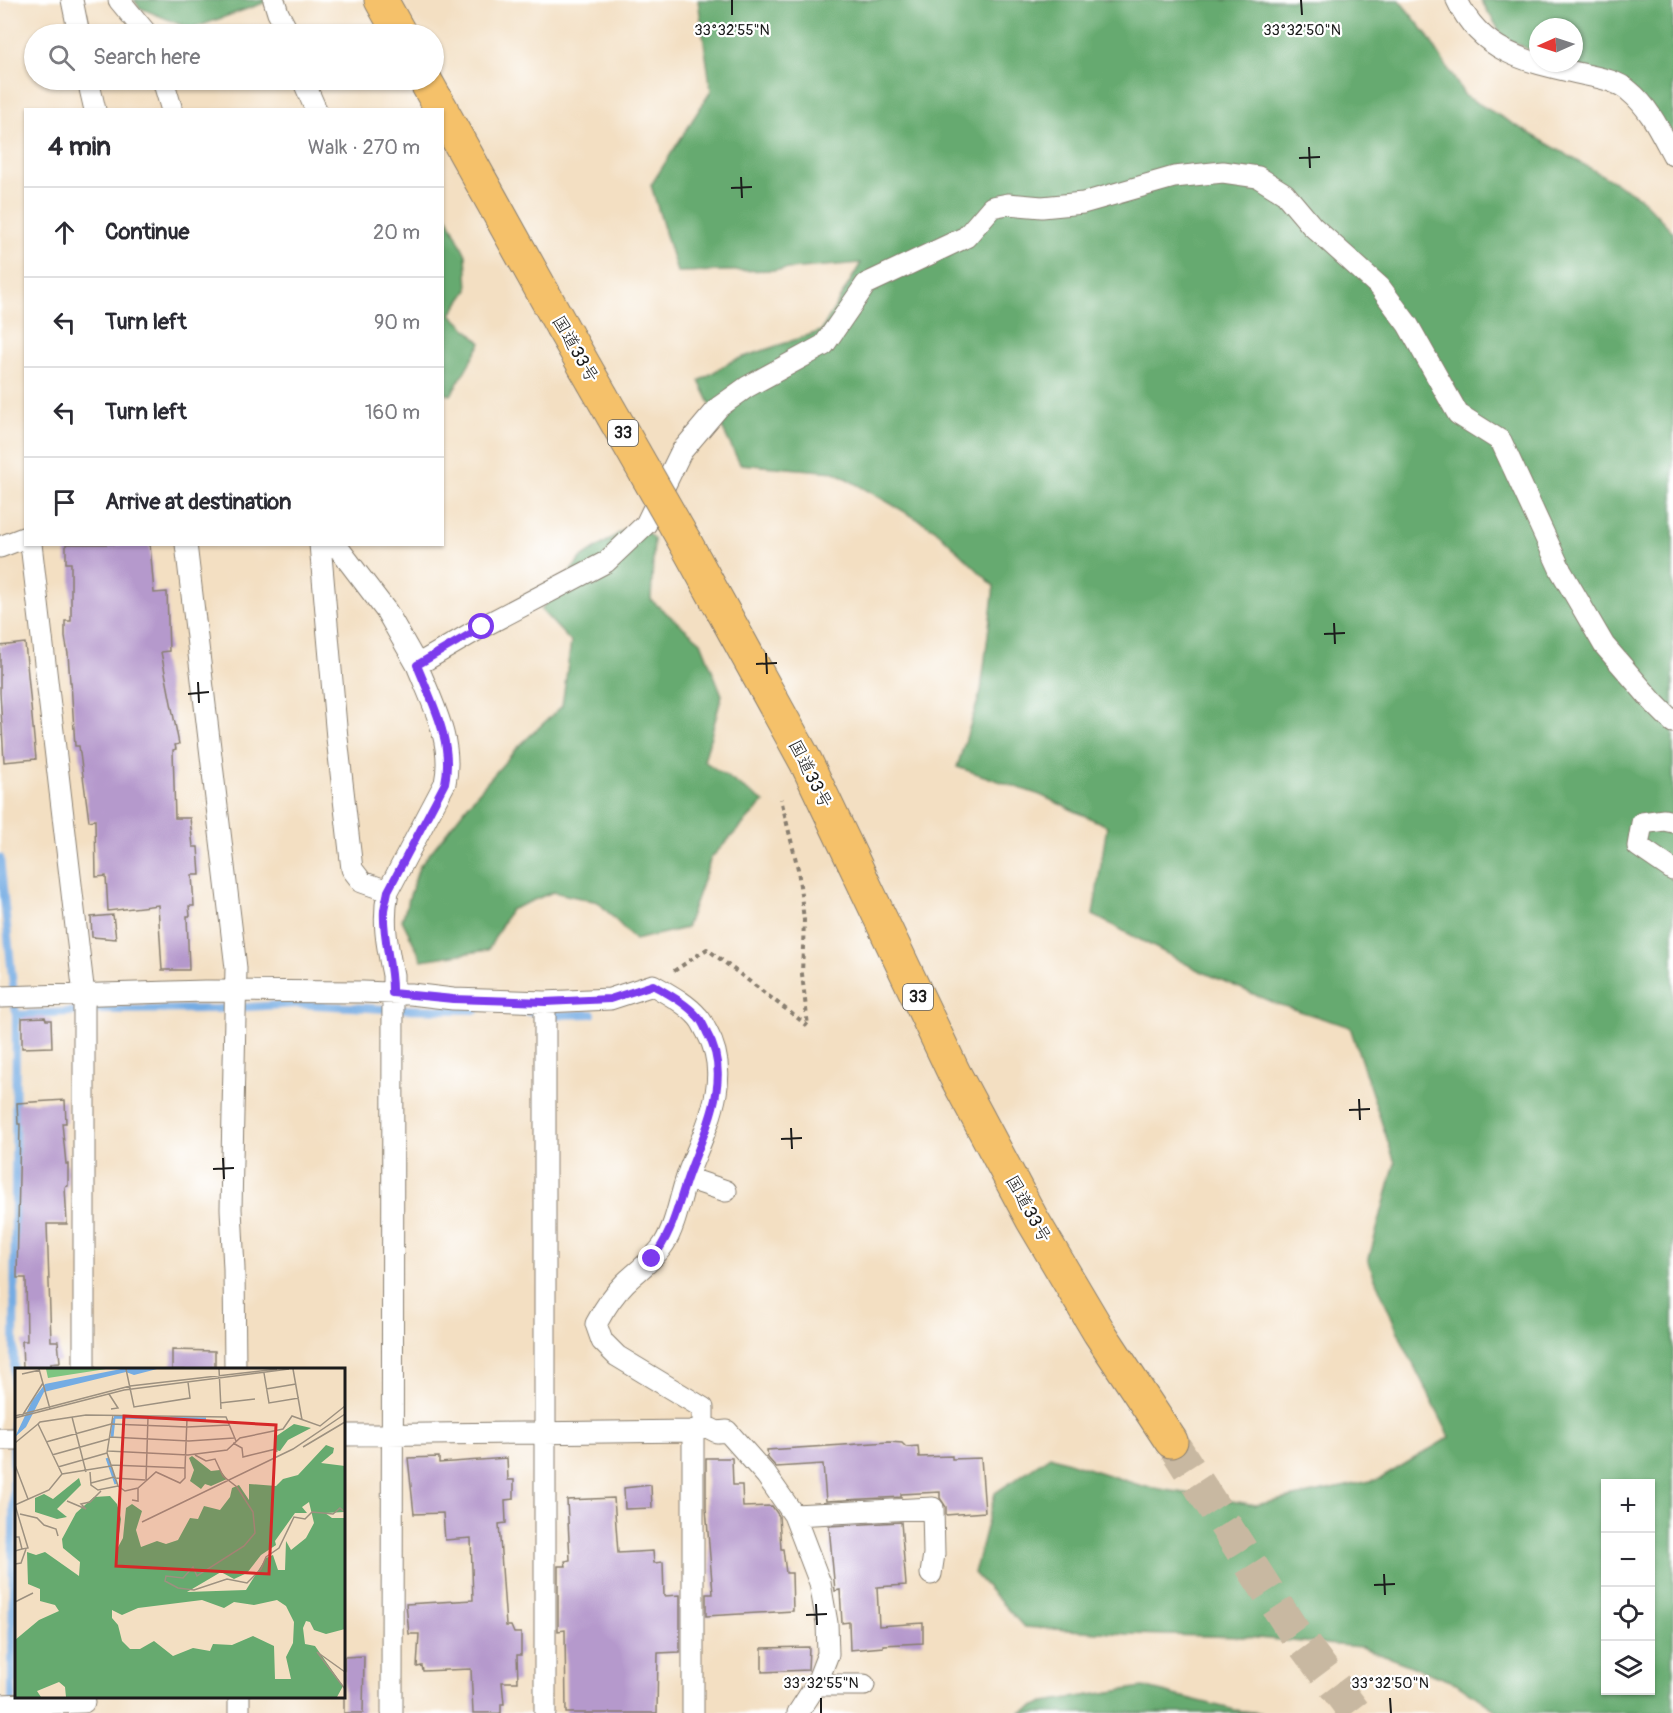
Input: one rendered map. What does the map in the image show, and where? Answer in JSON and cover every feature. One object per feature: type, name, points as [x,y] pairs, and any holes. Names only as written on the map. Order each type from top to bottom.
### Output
[{"type":"highway","points":[[381,0],[394,24]]},
{"type":"highway","name":"国道33号","points":[[431,90],[441,108]]},
{"type":"highway","name":"国道33号","points":[[444,114],[561,325],[686,542],[806,762],[954,1073],[1027,1208],[1098,1332],[1171,1441]]},
{"type":"street","points":[[72,0],[77,24]]},
{"type":"street","points":[[119,0],[139,24]]},
{"type":"street","points":[[274,0],[284,24]]},
{"type":"street","points":[[1457,0],[1465,17],[1492,44],[1530,62],[1605,79],[1628,89],[1650,114],[1673,155]]},
{"type":"street","points":[[90,90],[95,108]]},
{"type":"street","points":[[166,90],[171,107]]},
{"type":"street","points":[[307,90],[315,108]]},
{"type":"street","points":[[417,665],[509,612],[606,562],[646,524],[681,452],[719,407],[747,387],[824,345],[866,284],[966,237],[992,207],[1008,204],[1042,207],[1083,203],[1174,177],[1223,172],[1258,177],[1285,194],[1312,226],[1380,287],[1408,325],[1458,414],[1501,441],[1561,571],[1604,645],[1673,722]]},
{"type":"street","points":[[0,547],[24,538]]},
{"type":"street","points":[[31,546],[84,994],[84,1368]]},
{"type":"street","points":[[186,546],[236,968],[231,1209],[235,1368]]},
{"type":"street","points":[[320,546],[337,738],[352,868],[362,882],[388,891]]},
{"type":"street","points":[[334,546],[339,549],[387,612],[417,665],[445,735],[449,767],[445,783],[388,891],[384,911],[393,975],[392,1713]]},
{"type":"street","points":[[1673,822],[1664,820],[1642,823],[1638,846],[1673,870]]},
{"type":"street","points":[[9,997],[205,991],[392,993],[453,999],[545,1002],[610,999],[653,985],[676,999],[698,1017],[712,1041],[719,1061],[716,1100],[687,1178],[672,1228],[664,1244],[605,1306],[596,1324],[602,1341],[617,1356],[703,1408],[698,1428],[693,1713]]},
{"type":"street","points":[[545,1002],[545,1713]]},
{"type":"street","points":[[687,1178],[726,1191]]},
{"type":"street","points":[[345,1435],[544,1434],[698,1428],[717,1432],[727,1431],[766,1475],[794,1515],[820,1583],[827,1623],[828,1654],[816,1685],[798,1713]]},
{"type":"street","points":[[794,1515],[933,1508],[934,1554],[931,1574]]},
{"type":"street","points":[[816,1685],[864,1685]]},
{"type":"street","points":[[8,1705],[84,1704]]},
{"type":"path","points":[[653,985],[707,949],[808,1026],[802,974],[804,920],[798,869],[781,799]]},
{"type":"green space","points":[[134,0],[272,0],[205,24],[179,24],[140,8]]},
{"type":"green space","points":[[698,0],[1399,0],[1425,32],[1465,96],[1640,197],[1673,232],[1673,1713],[1495,1713],[1498,1712],[1456,1683],[1361,1647],[1244,1637],[1128,1634],[1024,1627],[974,1573],[995,1493],[1050,1456],[1142,1486],[1256,1505],[1380,1479],[1450,1437],[1404,1346],[1368,1262],[1395,1163],[1350,1027],[1274,1003],[1196,969],[1093,915],[1107,826],[1040,795],[957,767],[981,691],[994,586],[935,529],[835,472],[740,464],[699,381],[732,361],[821,331],[861,263],[777,270],[677,272],[651,185],[711,91]]},
{"type":"green space","points":[[1481,0],[1673,0],[1673,142],[1631,100],[1583,69],[1583,18],[1529,18],[1529,50],[1503,37]]},
{"type":"green space","points":[[444,210],[466,255],[468,290],[451,314],[481,343],[451,395],[444,393]]},
{"type":"green space","points":[[636,522],[654,539],[651,600],[701,642],[722,695],[704,761],[764,802],[711,858],[686,928],[635,940],[598,902],[553,892],[510,910],[488,950],[422,960],[402,920],[419,867],[476,795],[518,747],[562,706],[571,642],[541,610],[580,559]]},
{"type":"green space","points":[[1143,1687],[1235,1710],[1262,1713],[1020,1713],[1044,1702]]},
{"type":"building","points":[[66,546],[150,546],[154,593],[167,592],[169,651],[161,652],[179,744],[175,745],[176,749],[173,750],[175,818],[190,818],[193,847],[198,847],[200,875],[192,875],[194,906],[189,906],[190,916],[187,916],[189,970],[162,970],[158,905],[108,911],[106,876],[96,877],[95,820],[89,821],[79,746],[75,746],[71,682],[65,637],[65,621],[71,621],[71,563],[66,563]]},
{"type":"building","points":[[25,643],[36,759],[4,762],[0,646]]},
{"type":"building","points":[[113,915],[116,939],[92,937],[91,917]]},
{"type":"building","points":[[45,1017],[46,1020],[51,1020],[52,1047],[22,1048],[22,1018]]},
{"type":"building","points":[[65,1100],[66,1123],[62,1123],[66,1164],[68,1164],[68,1186],[65,1187],[67,1224],[47,1224],[51,1341],[58,1341],[60,1362],[51,1363],[51,1368],[23,1368],[22,1341],[27,1341],[26,1278],[17,1278],[20,1124],[18,1124],[17,1103]]},
{"type":"building","points":[[172,1350],[215,1351],[215,1368],[172,1368]]},
{"type":"building","points":[[902,1443],[906,1447],[918,1446],[919,1457],[981,1458],[985,1512],[946,1515],[946,1507],[940,1498],[940,1492],[901,1494],[901,1497],[826,1501],[823,1464],[776,1467],[768,1458],[767,1450]]},
{"type":"building","points":[[439,1457],[439,1463],[507,1458],[508,1480],[514,1480],[514,1499],[505,1500],[506,1523],[499,1524],[506,1626],[511,1626],[514,1633],[521,1633],[521,1655],[517,1655],[518,1682],[502,1682],[504,1704],[501,1704],[501,1713],[473,1713],[471,1669],[423,1671],[422,1666],[417,1667],[419,1634],[409,1634],[406,1604],[473,1600],[471,1538],[445,1540],[443,1513],[414,1514],[408,1458]]},
{"type":"building","points":[[706,1458],[732,1458],[733,1485],[742,1485],[743,1507],[772,1506],[779,1516],[781,1549],[783,1549],[786,1573],[792,1573],[793,1611],[706,1616],[706,1594],[713,1594],[706,1508]]},
{"type":"building","points":[[651,1485],[652,1508],[625,1509],[624,1488]]},
{"type":"building","points":[[614,1498],[618,1553],[653,1551],[654,1563],[663,1562],[664,1596],[680,1595],[680,1652],[658,1653],[657,1713],[566,1713],[565,1630],[558,1631],[558,1566],[566,1566],[565,1561],[570,1560],[567,1500]]},
{"type":"building","points":[[901,1522],[906,1585],[877,1587],[879,1626],[923,1623],[923,1643],[883,1645],[883,1647],[850,1650],[849,1622],[842,1623],[840,1590],[835,1591],[829,1526]]},
{"type":"building","points":[[809,1647],[808,1670],[762,1672],[762,1648]]},
{"type":"building","points":[[364,1656],[363,1713],[344,1713],[345,1657]]},
{"type":"waterway","points":[[0,858],[16,1015],[12,1703]]},
{"type":"waterway","points":[[16,1015],[103,1010],[217,1009],[297,1004],[385,1009],[476,1010]]},
{"type":"waterway","points":[[521,1011],[555,1015],[592,1014]]},
{"type":"tunnel","points":[[1171,1441],[1292,1629],[1355,1713]]},
{"type":"route","points":[[482,627],[417,665],[445,735],[449,767],[445,783],[388,891],[384,911],[393,975],[392,993],[453,999],[545,1002],[610,999],[653,985],[676,999],[698,1017],[712,1041],[719,1061],[716,1100],[687,1178],[672,1228],[664,1244],[652,1259]]}]
